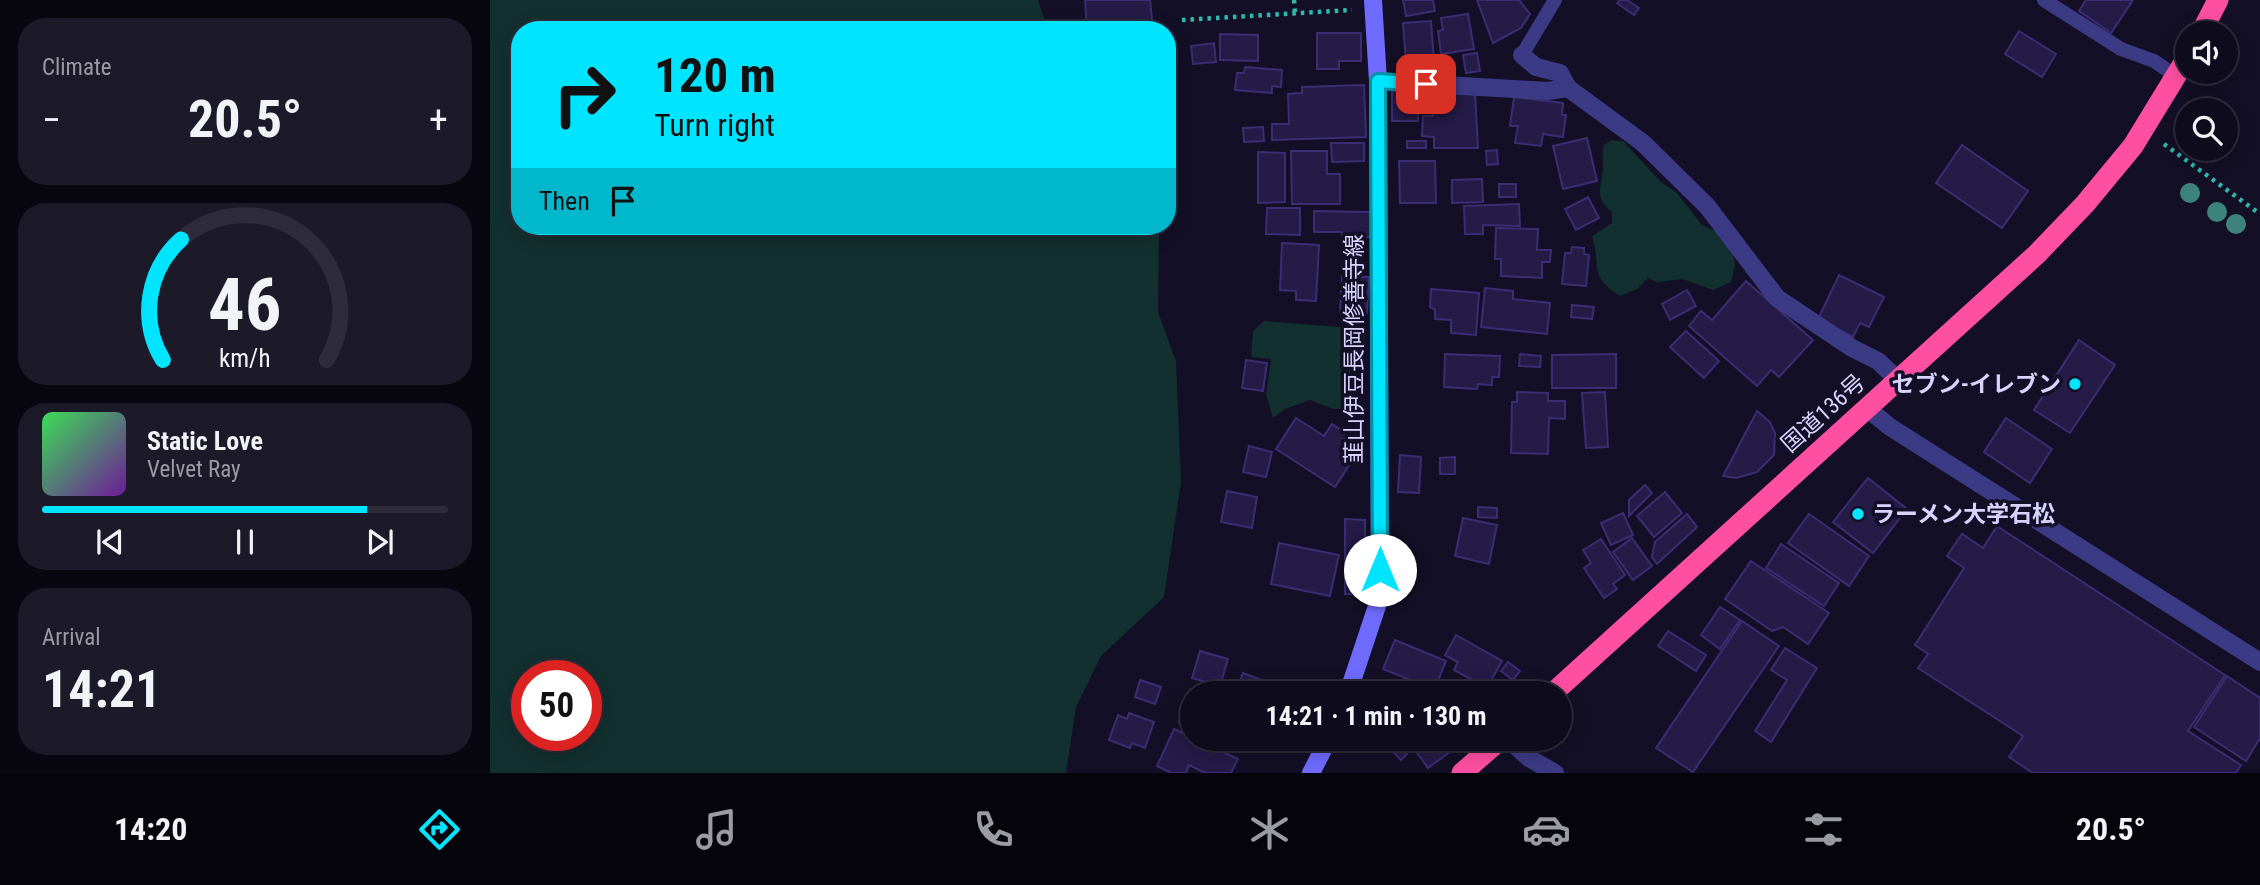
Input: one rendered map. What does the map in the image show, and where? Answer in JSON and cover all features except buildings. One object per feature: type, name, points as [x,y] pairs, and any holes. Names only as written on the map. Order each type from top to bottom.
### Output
[{"type":"highway","points":[[2207,21],[2218,0]]},
{"type":"highway","name":"国道136号","points":[[1565,681],[2036,254],[2085,204],[2133,146],[2175,78]]},
{"type":"highway","points":[[1462,773],[1487,751]]},
{"type":"main road","name":"韮山伊豆長岡修善寺線","points":[[1352,681],[1380,597],[1378,81],[1373,4]]},
{"type":"main road","points":[[1311,773],[1322,751]]},
{"type":"street","points":[[1522,55],[1536,67],[1560,73],[1567,88],[1643,143],[1707,206],[1777,298],[1852,348],[1878,361],[1898,380]]},
{"type":"street","points":[[1378,81],[1547,91],[1567,88]]},
{"type":"street","points":[[1868,409],[1890,427],[2260,662]]},
{"type":"street","points":[[1521,751],[1555,773]]},
{"type":"lane","points":[[1522,55],[1555,0]]},
{"type":"lane","points":[[2044,0],[2121,49],[2154,61],[2175,75]]},
{"type":"path","points":[[1294,0],[1295,14]]},
{"type":"path","points":[[1182,20],[1295,14],[1373,4]]},
{"type":"path","points":[[2164,144],[2260,214]]},
{"type":"green space","points":[[490,0],[1038,0],[1045,21],[511,21],[511,235],[1159,235],[1158,312],[1176,361],[1181,482],[1164,597],[1101,656],[1076,707],[1066,773],[490,773]]},
{"type":"green space","points":[[1611,140],[1623,141],[1661,182],[1677,193],[1702,225],[1717,232],[1732,248],[1735,265],[1731,282],[1713,290],[1683,279],[1656,282],[1648,278],[1637,289],[1620,296],[1603,282],[1597,270],[1592,236],[1612,223],[1612,212],[1601,199],[1600,191],[1603,146]]},
{"type":"green space","points":[[1264,321],[1365,329],[1361,409],[1334,409],[1310,400],[1285,409],[1273,418],[1266,395],[1271,359],[1251,357],[1253,331]]},
{"type":"place","name":"セブン-イレブン","points":[[2075,384]]},
{"type":"place","name":"ラーメン大学石松","points":[[1858,514]]},
{"type":"route","points":[[1380,570],[1378,81],[1426,84]]}]
